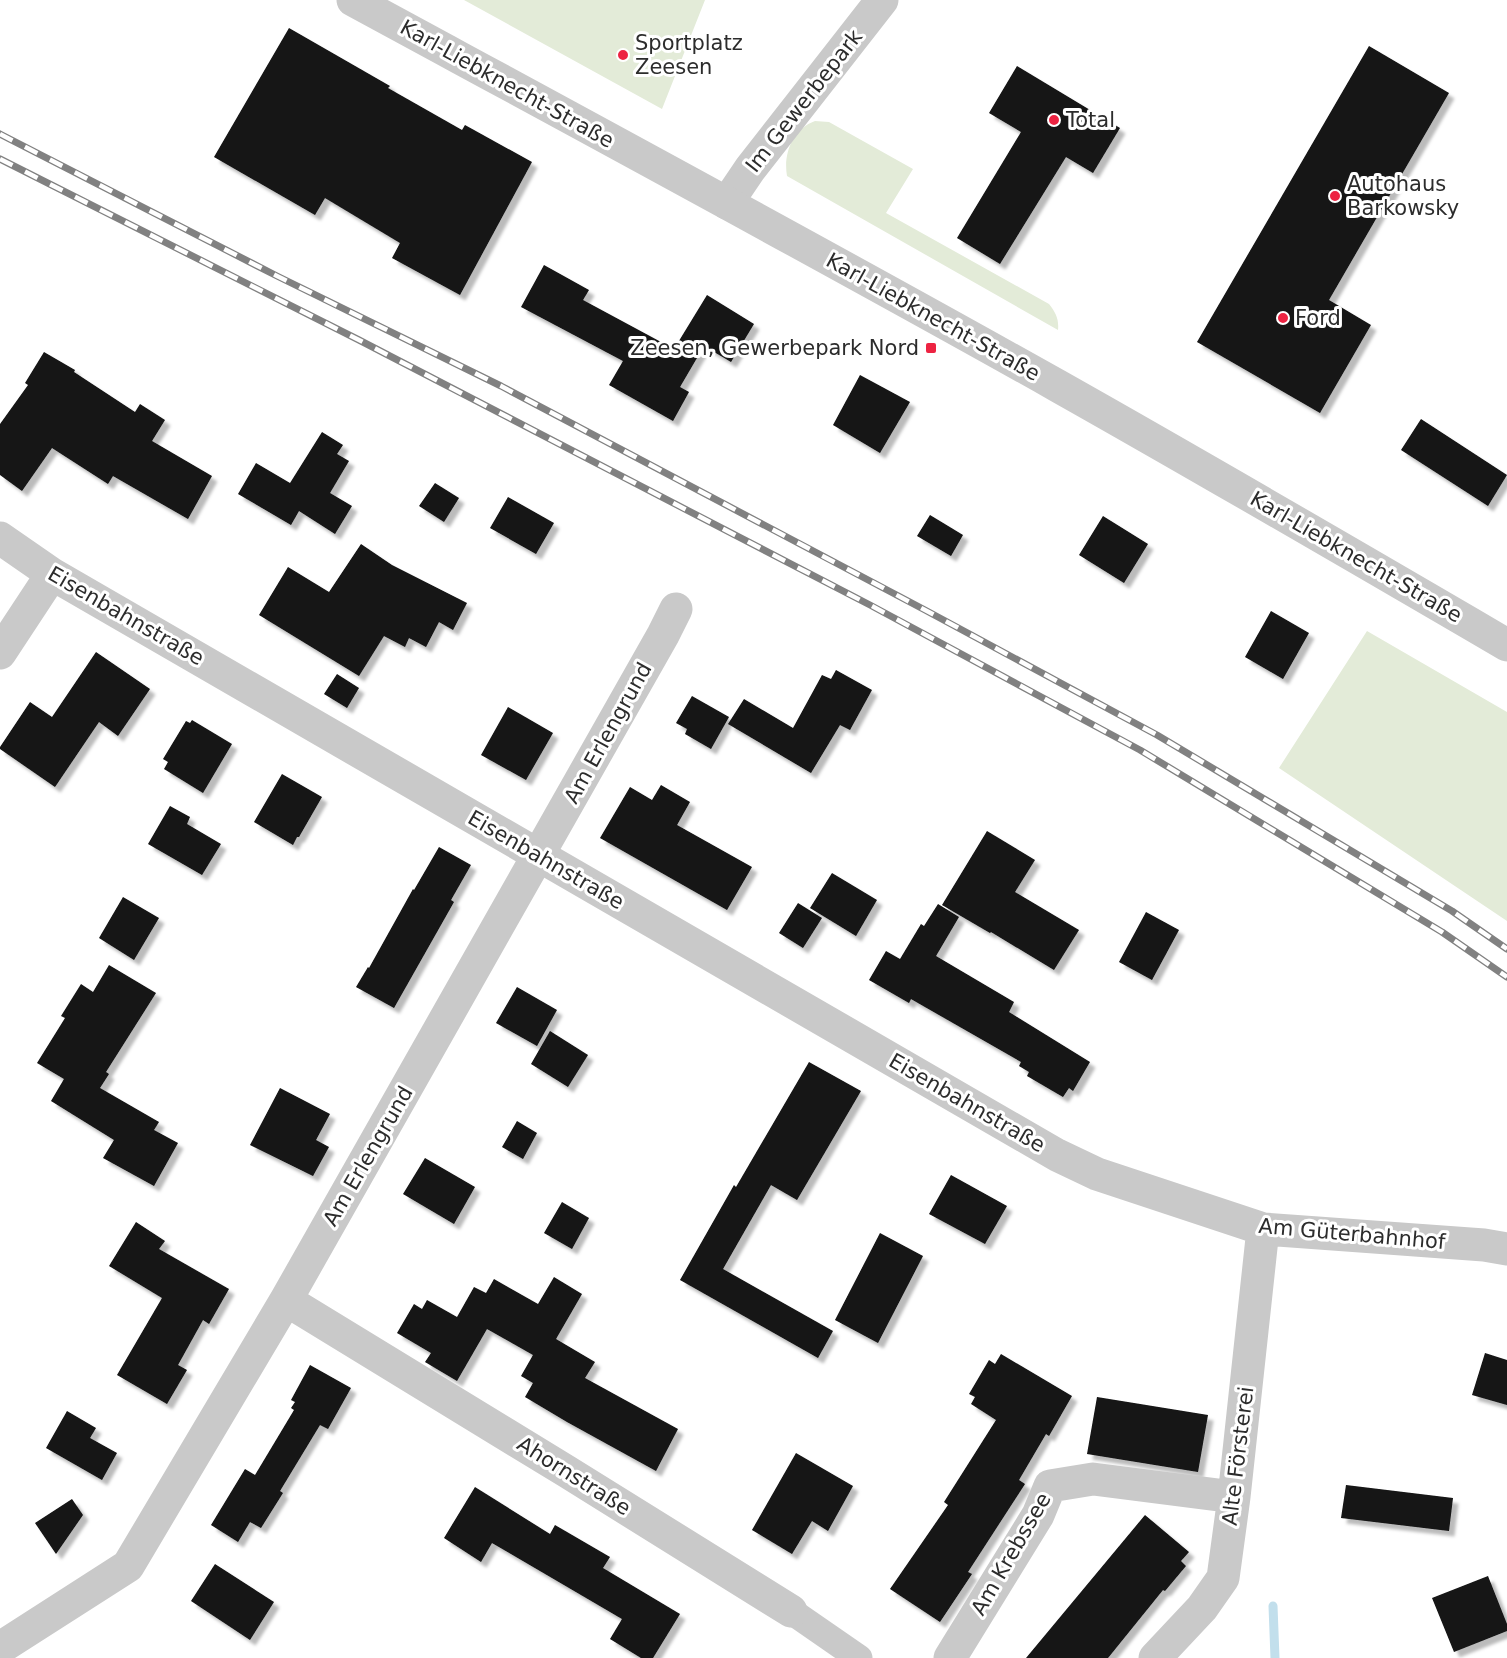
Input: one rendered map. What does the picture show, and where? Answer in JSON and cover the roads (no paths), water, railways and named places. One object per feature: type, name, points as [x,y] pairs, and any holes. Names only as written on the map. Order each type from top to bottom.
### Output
[{"type":"street","name":"Karl-Liebknecht-Straße","points":[[353,0],[1059,386],[1507,645]]},
{"type":"street","name":"Im Gewerbepark","points":[[727,203],[750,169],[882,0]]},
{"type":"street","name":"Eisenbahnstraße","points":[[0,538],[52,574],[1057,1155],[1097,1174]]},
{"type":"street","points":[[0,653],[52,574]]},
{"type":"street","name":"Am Erlengrund","points":[[0,1648],[129,1566],[286,1300],[539,856],[676,609]]},
{"type":"street","name":"Am Güterbahnhof","points":[[1097,1174],[1263,1229],[1484,1245],[1507,1249]]},
{"type":"street","name":"Alte Försterei","points":[[1155,1658],[1202,1608],[1223,1578],[1263,1229]]},
{"type":"street","name":"Ahornstraße","points":[[286,1300],[791,1611],[859,1658]]},
{"type":"street","name":"Am Krebssee","points":[[950,1658],[1038,1515],[1050,1486],[1093,1479],[1234,1497]]},
{"type":"waterway","points":[[1273,1606],[1275,1658]]},
{"type":"railway","points":[[0,134],[277,276],[501,386],[1157,735],[1452,911],[1507,949]]},
{"type":"railway","points":[[0,159],[359,340],[870,605],[1140,750],[1442,932],[1507,977]]},
{"type":"place","name":"Sportplatz Zeesen","points":[[623,55]]},
{"type":"place","name":"Total","points":[[1054,120]]},
{"type":"place","name":"Autohaus Barkowsky","points":[[1335,196]]},
{"type":"place","name":"Ford","points":[[1283,318]]},
{"type":"place","name":"Zeesen, Gewerbepark Nord","points":[[931,348]]}]
